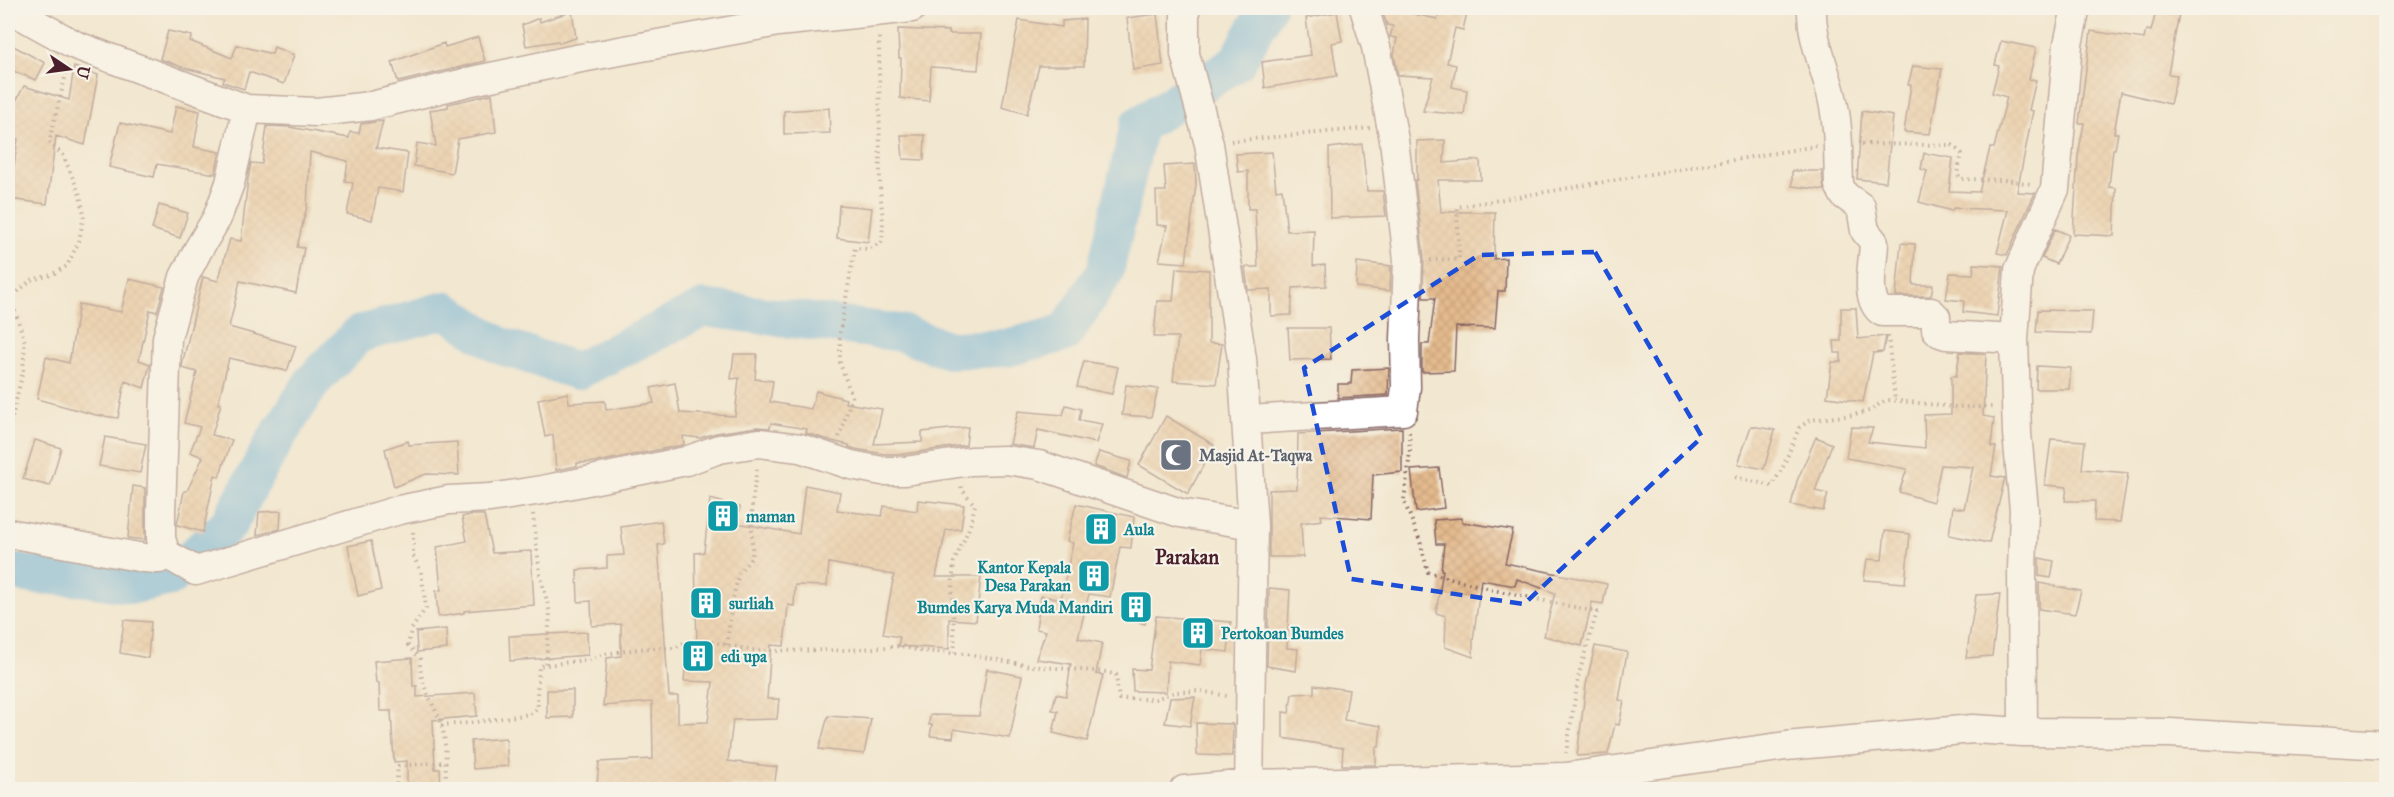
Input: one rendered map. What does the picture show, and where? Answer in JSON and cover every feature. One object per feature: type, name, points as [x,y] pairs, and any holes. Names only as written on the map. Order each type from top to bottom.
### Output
[{"type":"street","points":[[8,8],[75,45],[247,109],[316,112],[371,106],[576,58],[778,22],[912,8]]},
{"type":"street","points":[[1185,8],[1185,54],[1209,144],[1242,359],[1253,525],[1249,787]]},
{"type":"street","points":[[1247,420],[1403,411],[1406,387],[1408,260],[1391,127],[1376,47],[1364,8]]},
{"type":"street","points":[[1812,8],[1816,47],[1833,100],[1838,142],[1839,185],[1844,195],[1861,207],[1865,231],[1874,242],[1871,276],[1872,297],[1876,308],[1882,312],[1931,312],[1936,317],[1936,329],[1946,335],[2014,339]]},
{"type":"street","points":[[2023,732],[2024,510],[2017,434],[2014,339],[2019,270],[2055,189],[2068,44],[2076,8]]},
{"type":"street","points":[[179,561],[161,539],[168,338],[184,277],[218,218],[230,183],[247,109]]},
{"type":"street","points":[[8,533],[144,558],[179,561],[449,500],[490,498],[542,490],[642,471],[686,461],[719,449],[759,442],[800,448],[882,471],[905,471],[956,463],[1006,460],[1039,465],[1180,513],[1253,525]]},
{"type":"street","points":[[1184,789],[1560,777],[1785,746],[1973,729],[2023,732],[2170,733],[2386,745]]},
{"type":"path","points":[[830,458],[852,397],[840,363],[840,332],[855,249],[868,249],[882,243],[884,222],[880,188],[879,11]]},
{"type":"path","points":[[8,447],[11,422],[23,371],[26,342],[10,298],[32,280],[51,275],[67,266],[80,242],[84,215],[80,195],[63,155],[49,142],[75,45]]},
{"type":"path","points":[[1209,144],[1391,127]]},
{"type":"path","points":[[1408,260],[1459,259],[1457,207],[1838,142],[1952,145],[1962,154],[1957,173],[1960,179],[2004,180],[2055,189]]},
{"type":"path","points":[[1882,312],[1887,328],[1895,400]]},
{"type":"path","points":[[1735,477],[1772,486],[1799,428],[1810,420],[1869,411],[1884,401],[1895,400],[1956,407],[2017,408]]},
{"type":"path","points":[[1403,411],[1409,429],[1410,452],[1404,501],[1420,541],[1428,572],[1494,590],[1597,612],[1579,674],[1568,745],[1560,777]]},
{"type":"path","points":[[727,645],[732,602],[739,573],[752,557],[752,504],[759,442]]},
{"type":"path","points":[[955,653],[952,589],[954,562],[970,526],[975,505],[962,490],[956,463]]},
{"type":"path","points":[[415,507],[413,556],[421,571],[426,608],[411,630],[408,645],[420,659],[419,675],[441,725],[446,789]]},
{"type":"path","points":[[533,509],[540,574],[550,613],[546,666]]},
{"type":"path","points":[[441,725],[530,714],[538,708],[539,666],[592,659],[604,654],[646,648],[675,648],[686,642],[702,640],[751,650],[848,650],[901,646],[920,651],[955,653],[1031,666],[1116,675],[1119,699],[1155,699],[1175,692],[1250,696]]},
{"type":"path","points":[[396,789],[398,766],[445,762]]},
{"type":"highlighted area","points":[[1595,252],[1702,437],[1524,604],[1351,579],[1304,368],[1479,255]]},
{"type":"building","points":[[1384,8],[1438,19],[1441,8],[1468,8],[1463,30],[1455,28],[1447,63],[1456,65],[1452,87],[1467,90],[1464,115],[1423,111],[1433,77],[1398,75],[1394,55],[1397,38],[1390,37],[1393,26],[1387,25],[1382,11]]},
{"type":"building","points":[[2157,8],[2180,8],[2168,74],[2177,75],[2170,104],[2121,92],[2114,133],[2118,133],[2115,149],[2113,149],[2109,187],[2116,188],[2114,236],[2073,234],[2078,156],[2084,123],[2079,123],[2091,31],[2144,39],[2146,30],[2151,31]]},
{"type":"building","points":[[572,11],[576,38],[559,43],[558,41],[526,46],[522,25],[539,18],[540,22]]},
{"type":"building","points":[[1337,12],[1342,41],[1332,43],[1337,76],[1265,88],[1262,62],[1311,55],[1306,18]]},
{"type":"building","points":[[1157,14],[1163,65],[1133,70],[1127,18]]},
{"type":"building","points":[[1085,19],[1084,66],[1039,66],[1027,114],[1002,107],[1019,20],[1062,27],[1062,21]]},
{"type":"building","points":[[898,29],[949,31],[949,34],[981,34],[978,70],[931,67],[929,101],[900,98],[901,58],[899,58]]},
{"type":"building","points":[[168,31],[192,36],[190,41],[232,58],[237,45],[272,54],[274,47],[294,55],[284,84],[249,72],[244,89],[223,82],[225,78],[160,59]]},
{"type":"building","points":[[478,37],[485,61],[398,82],[392,62],[444,43],[445,47]]},
{"type":"building","points":[[2001,41],[2036,48],[2029,79],[2036,80],[2029,110],[2033,111],[2017,192],[2035,193],[2007,255],[1997,253],[2008,210],[1953,208],[1952,211],[1919,202],[1927,171],[1921,169],[1924,153],[1953,158],[1949,191],[1979,192],[1990,148],[1994,148],[2007,97],[1992,93],[1999,66],[1995,65]]},
{"type":"building","points":[[8,43],[45,63],[36,80],[8,69]]},
{"type":"building","points":[[1913,66],[1942,69],[1930,134],[1904,132],[1911,85],[1908,85]]},
{"type":"building","points":[[74,67],[98,75],[85,145],[56,136],[47,204],[9,199],[18,139],[8,136],[8,108],[12,109],[24,86],[69,100]]},
{"type":"building","points":[[492,94],[496,132],[458,139],[452,173],[414,166],[417,143],[436,146],[430,110]]},
{"type":"building","points":[[176,106],[200,111],[194,147],[220,152],[215,174],[157,164],[154,177],[109,167],[120,123],[170,134]]},
{"type":"building","points":[[829,108],[830,133],[784,134],[784,111]]},
{"type":"building","points":[[1862,111],[1893,116],[1886,182],[1857,179]]},
{"type":"building","points":[[383,121],[376,148],[408,153],[403,192],[378,188],[372,220],[347,214],[353,183],[345,181],[348,161],[310,152],[307,206],[297,247],[304,248],[296,293],[240,281],[229,327],[296,346],[287,371],[229,358],[218,404],[221,404],[212,435],[232,440],[219,477],[215,475],[203,532],[177,525],[184,491],[187,491],[203,457],[190,452],[200,427],[184,423],[197,372],[182,368],[183,361],[203,277],[218,281],[230,239],[241,241],[251,163],[262,164],[267,126],[289,127],[349,138],[350,132],[359,133],[361,124]]},
{"type":"building","points":[[901,135],[925,135],[924,160],[903,159]]},
{"type":"building","points":[[1445,140],[1444,163],[1480,160],[1481,180],[1438,180],[1441,212],[1495,212],[1494,259],[1506,258],[1505,291],[1498,291],[1495,328],[1456,327],[1454,371],[1422,372],[1422,344],[1429,344],[1435,298],[1423,298],[1424,258],[1415,180],[1417,180],[1417,141]]},
{"type":"building","points":[[1362,144],[1367,191],[1383,191],[1386,216],[1330,218],[1329,148]]},
{"type":"building","points":[[1272,152],[1276,190],[1282,189],[1287,231],[1314,230],[1313,266],[1325,265],[1326,286],[1293,288],[1291,315],[1271,316],[1271,289],[1248,290],[1245,267],[1258,267],[1255,209],[1248,209],[1248,171],[1238,172],[1236,154]]},
{"type":"building","points":[[1195,164],[1196,185],[1186,263],[1159,261],[1167,226],[1157,225],[1156,191],[1166,191],[1164,166]]},
{"type":"building","points":[[1792,171],[1822,171],[1824,190],[1792,186]]},
{"type":"building","points":[[159,205],[188,213],[180,238],[152,229]]},
{"type":"building","points":[[839,205],[872,208],[868,242],[837,238]]},
{"type":"building","points":[[2055,229],[2069,235],[2056,264],[2042,258]]},
{"type":"building","points":[[1901,243],[1915,244],[1913,285],[1933,285],[1931,296],[1896,296]]},
{"type":"building","points":[[1357,262],[1391,266],[1390,291],[1356,287]]},
{"type":"building","points":[[1974,264],[2003,266],[1997,316],[1963,312],[1964,301],[1946,299],[1950,273],[1973,274]]},
{"type":"building","points":[[1176,268],[1209,270],[1209,343],[1222,344],[1216,384],[1173,381],[1178,337],[1154,337],[1157,301],[1173,301]]},
{"type":"building","points":[[129,279],[164,287],[157,312],[150,310],[139,360],[150,364],[144,388],[125,381],[118,418],[96,415],[37,399],[46,357],[69,363],[79,304],[121,312]]},
{"type":"building","points":[[1841,308],[1856,308],[1858,339],[1886,336],[1883,352],[1873,353],[1863,402],[1827,397],[1832,362],[1841,362],[1841,353],[1835,353],[1834,341],[1841,341]]},
{"type":"building","points":[[2038,310],[2093,311],[2091,334],[2036,332]]},
{"type":"building","points":[[1288,328],[1329,328],[1331,359],[1290,360]]},
{"type":"building","points":[[1960,352],[1986,354],[1983,416],[1994,418],[1991,447],[1996,447],[1991,476],[2005,478],[1989,543],[1949,535],[1953,507],[1964,509],[1973,467],[1941,465],[1933,502],[1899,492],[1907,469],[1846,458],[1851,427],[1873,428],[1868,442],[1925,448],[1924,415],[1951,414],[1951,376],[1956,376]]},
{"type":"building","points":[[734,354],[757,354],[755,379],[773,381],[770,402],[811,409],[816,391],[846,399],[845,403],[882,409],[874,444],[922,442],[922,432],[968,427],[966,445],[904,454],[884,454],[855,449],[849,445],[806,433],[807,429],[771,423],[770,428],[757,427],[716,433],[700,438],[683,436],[684,444],[682,445],[597,462],[577,463],[577,466],[556,470],[553,435],[545,437],[538,399],[568,393],[569,403],[605,401],[606,410],[654,403],[651,388],[675,383],[680,413],[735,416],[739,378],[731,379]]},
{"type":"building","points":[[1084,361],[1118,367],[1112,394],[1077,387]]},
{"type":"building","points":[[2037,366],[2071,368],[2069,389],[2036,389]]},
{"type":"building","points":[[1389,368],[1388,395],[1338,398],[1338,384],[1351,384],[1352,370]]},
{"type":"building","points":[[1126,385],[1158,389],[1151,417],[1122,415]]},
{"type":"building","points":[[1066,405],[1081,409],[1079,420],[1102,424],[1096,443],[1038,430],[1034,448],[1010,444],[1018,411],[1063,415]]},
{"type":"building","name":"Masjid At-Taqwa","points":[[1166,416],[1214,445],[1188,494],[1139,465]]},
{"type":"building","points":[[1751,426],[1775,430],[1764,469],[1738,464]]},
{"type":"building","points":[[1402,428],[1402,472],[1373,475],[1371,519],[1321,515],[1322,520],[1301,523],[1303,557],[1269,557],[1269,490],[1297,489],[1298,434]]},
{"type":"building","points":[[105,437],[146,444],[140,473],[99,466]]},
{"type":"building","points":[[1816,437],[1832,444],[1815,491],[1828,494],[1823,511],[1791,505],[1797,481]]},
{"type":"building","points":[[2051,439],[2085,441],[2082,469],[2128,473],[2120,522],[2094,521],[2095,501],[2065,501],[2067,487],[2045,485]]},
{"type":"building","points":[[35,440],[61,448],[50,486],[23,479]]},
{"type":"building","points":[[408,441],[409,445],[457,442],[459,475],[426,474],[394,487],[385,449]]},
{"type":"building","points":[[1099,452],[1131,461],[1127,478],[1094,466]]},
{"type":"building","points":[[1439,468],[1444,508],[1416,512],[1411,470]]},
{"type":"building","points":[[805,485],[840,492],[837,510],[882,516],[884,506],[917,511],[918,500],[964,505],[961,529],[946,530],[936,577],[981,577],[976,621],[949,619],[949,649],[898,646],[900,637],[883,634],[894,575],[829,563],[827,586],[795,585],[794,606],[788,605],[784,646],[771,645],[767,699],[779,699],[777,719],[733,720],[728,761],[777,767],[774,787],[607,789],[608,785],[597,784],[599,762],[653,759],[652,702],[603,706],[607,658],[621,656],[621,624],[592,626],[591,601],[578,602],[577,570],[607,568],[607,556],[624,555],[621,527],[661,521],[664,544],[658,545],[669,696],[678,696],[678,723],[708,722],[713,682],[684,681],[687,650],[697,650],[695,553],[704,552],[710,499],[740,507],[736,523],[799,534]]},
{"type":"building","points":[[133,486],[145,488],[145,540],[128,538]]},
{"type":"building","points":[[1076,504],[1134,517],[1131,548],[1120,547],[1110,597],[1089,594],[1078,638],[1102,643],[1096,674],[1103,675],[1087,741],[1053,733],[1058,711],[1052,710],[1056,694],[1066,696],[1071,664],[1036,659],[1046,631],[1036,629],[1041,596],[1061,599],[1073,543],[1067,541]]},
{"type":"building","points":[[281,511],[280,529],[257,535],[259,512]]},
{"type":"building","points":[[484,515],[492,553],[531,551],[534,605],[464,611],[464,613],[438,617],[436,591],[441,590],[437,547],[467,541],[462,517]]},
{"type":"building","points":[[1462,518],[1462,522],[1513,530],[1505,563],[1607,584],[1603,604],[1592,602],[1582,646],[1544,636],[1555,593],[1517,579],[1515,586],[1481,580],[1473,657],[1445,647],[1446,616],[1436,613],[1443,570],[1441,570],[1444,544],[1436,544],[1434,520]]},
{"type":"building","points":[[1885,531],[1910,534],[1905,583],[1864,580],[1867,559],[1882,560]]},
{"type":"building","points":[[371,541],[381,590],[358,596],[348,546]]},
{"type":"building","points":[[2039,558],[2054,561],[2051,578],[2039,576]]},
{"type":"building","points":[[2039,583],[2081,591],[2075,614],[2039,609]]},
{"type":"building","points":[[1269,588],[1290,590],[1287,648],[1298,649],[1296,671],[1267,666]]},
{"type":"building","name":"Bumdes Karya Muda Mandiri","points":[[1126,593],[1150,596],[1145,624],[1128,619]]},
{"type":"building","points":[[2000,594],[1992,656],[1966,658],[1976,595]]},
{"type":"building","points":[[1156,616],[1231,622],[1228,652],[1202,649],[1200,665],[1168,661],[1166,692],[1133,691],[1132,669],[1149,670]]},
{"type":"building","points":[[124,620],[151,622],[148,658],[120,653]]},
{"type":"building","points":[[446,629],[447,649],[417,652],[416,632]]},
{"type":"building","points":[[587,632],[588,655],[510,661],[509,636]]},
{"type":"building","points":[[1595,646],[1627,652],[1619,700],[1624,701],[1619,725],[1615,724],[1608,754],[1577,756],[1586,685]]},
{"type":"building","points":[[412,658],[413,686],[417,686],[417,697],[475,693],[477,716],[433,720],[435,769],[440,769],[441,789],[407,789],[407,761],[394,762],[391,711],[380,711],[379,683],[376,683],[374,661]]},
{"type":"building","points":[[987,669],[1022,676],[1010,738],[954,729],[953,738],[930,736],[932,725],[929,725],[930,715],[979,716]]},
{"type":"building","points":[[1314,685],[1349,690],[1344,720],[1381,726],[1379,747],[1376,747],[1376,765],[1342,765],[1343,748],[1283,738],[1283,712],[1289,713],[1292,694],[1314,693]]},
{"type":"building","points":[[547,690],[573,690],[573,717],[547,718]]},
{"type":"building","points":[[1195,697],[1190,726],[1165,723],[1170,698]]},
{"type":"building","points":[[828,716],[871,719],[864,754],[819,749]]},
{"type":"building","points":[[1196,723],[1233,724],[1232,756],[1197,755]]},
{"type":"building","points":[[506,738],[508,766],[473,769],[471,741]]},
{"type":"waterway","points":[[8,571],[33,575],[88,578],[134,585],[171,577],[228,525],[274,442],[313,381],[359,334],[445,310],[498,345],[577,371],[704,308],[901,333],[949,350],[1006,348],[1065,333],[1105,272],[1139,125],[1237,62],[1267,8]]},
{"type":"place","name":"Masjid At-Taqwa","points":[[1176,455]]},
{"type":"place","name":"maman","points":[[723,516]]},
{"type":"place","name":"Aula","points":[[1101,529]]},
{"type":"place","name":"Kantor Kepala Desa Parakan","points":[[1094,576]]},
{"type":"place","name":"surliah","points":[[706,603]]},
{"type":"place","name":"Bumdes Karya Muda Mandiri","points":[[1136,607]]},
{"type":"place","name":"Pertokoan Bumdes","points":[[1198,633]]},
{"type":"place","name":"edi upa","points":[[698,656]]},
{"type":"district","name":"Parakan","points":[[1187,557]]}]
